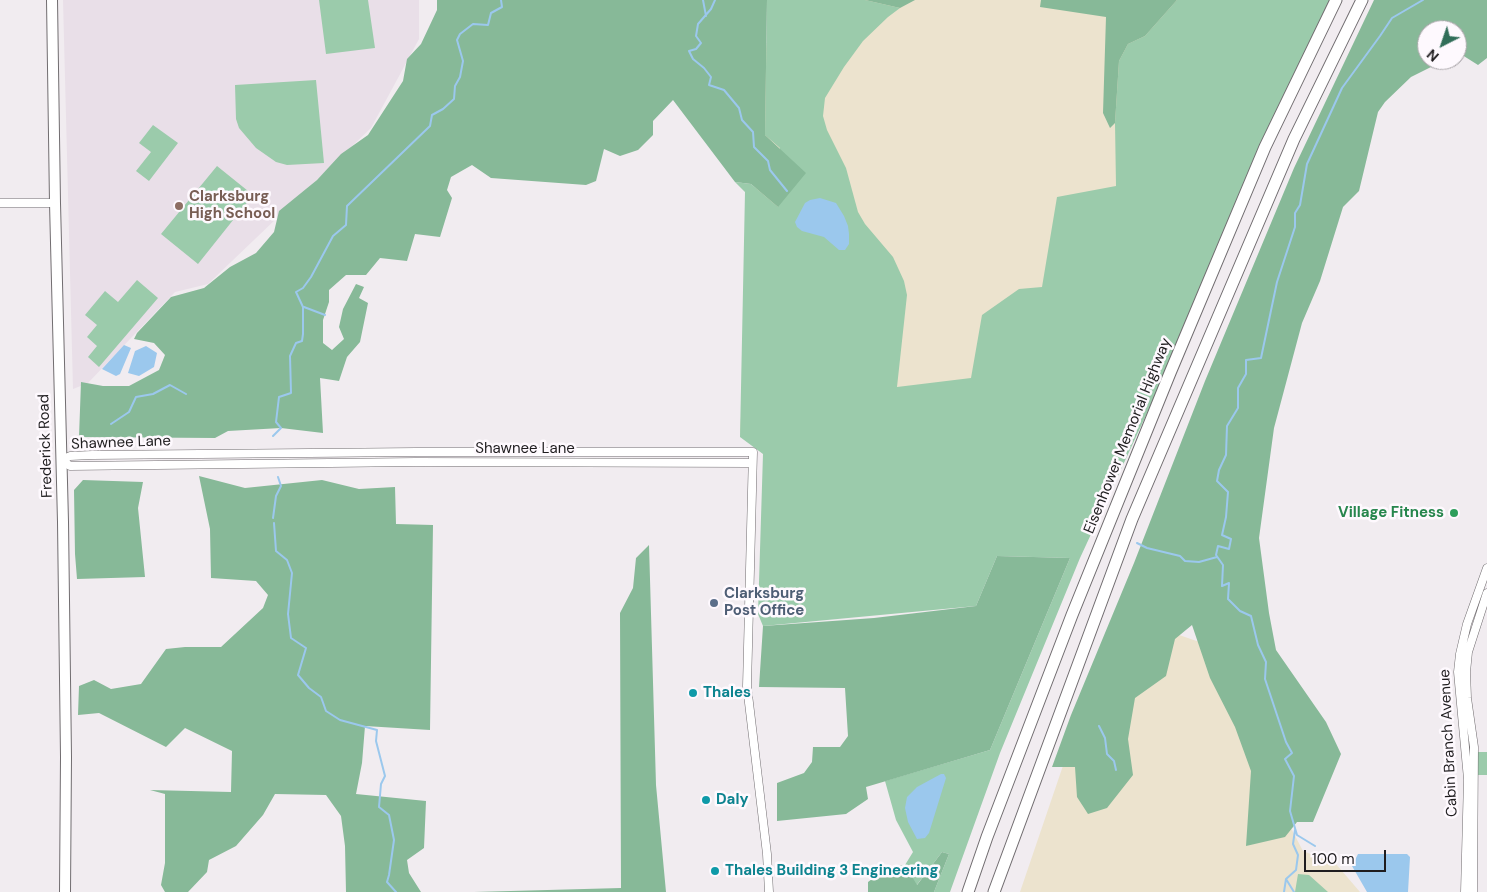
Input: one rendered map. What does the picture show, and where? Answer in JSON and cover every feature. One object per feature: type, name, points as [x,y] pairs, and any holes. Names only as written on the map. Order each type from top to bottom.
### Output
[{"type":"highway","name":"Eisenhower Memorial Highway","points":[[968,892],[986,837],[1085,582],[1170,373],[1265,147],[1336,0]]},
{"type":"highway","points":[[994,892],[1132,519],[1294,139],[1362,0]]},
{"type":"main road","name":"Frederick Road","points":[[52,0],[54,203],[62,460],[65,892]]},
{"type":"street","points":[[0,203],[54,203]]},
{"type":"street","name":"Shawnee Lane","points":[[753,452],[752,463],[408,462],[70,466],[62,460],[70,456],[92,454],[753,452]]},
{"type":"street","points":[[752,463],[747,686],[767,854],[769,892]]},
{"type":"street","name":"Cabin Branch Avenue","points":[[1465,892],[1468,779],[1458,672],[1467,624],[1487,568]]},
{"type":"street","name":"Cabin Branch Avenue","points":[[1473,892],[1474,747],[1467,698],[1466,672],[1468,652],[1487,593]]},
{"type":"shaded area","name":"Clarksburg High School","points":[[63,0],[419,0],[419,39],[371,128],[208,284],[175,292],[88,383],[73,389]]},
{"type":"shaded area","points":[[775,0],[1319,0],[1070,558],[774,457],[740,431],[764,59]]},
{"type":"shaded area","points":[[1115,613],[1217,648],[1261,762],[1303,851],[1336,864],[1360,892],[1020,892]]},
{"type":"green space","points":[[319,0],[368,0],[375,48],[326,54]]},
{"type":"green space","points":[[437,0],[767,0],[765,135],[806,173],[778,207],[751,184],[735,182],[673,100],[653,121],[653,135],[638,150],[620,156],[604,149],[596,181],[586,185],[491,178],[472,165],[451,177],[447,190],[452,198],[440,237],[415,234],[407,261],[380,258],[366,275],[346,275],[329,290],[329,302],[323,320],[323,343],[332,350],[344,339],[339,327],[343,309],[356,284],[364,287],[359,298],[368,303],[360,342],[347,357],[339,381],[320,378],[323,433],[281,428],[228,431],[215,438],[79,437],[81,382],[103,386],[129,386],[159,370],[165,355],[154,343],[134,339],[137,333],[171,297],[204,288],[230,267],[256,253],[274,232],[279,211],[317,180],[341,154],[368,135],[403,81],[407,59],[421,44],[437,10]]},
{"type":"green space","points":[[767,0],[865,0],[900,8],[863,41],[844,67],[825,98],[823,116],[827,130],[846,168],[858,212],[865,224],[893,257],[904,281],[907,295],[897,387],[971,378],[982,315],[1019,289],[1042,287],[1057,197],[1116,186],[1115,123],[1119,61],[1128,44],[1145,36],[1177,0],[1338,0],[1080,558],[1000,753],[950,892],[934,892],[949,854],[942,852],[916,886],[905,865],[913,852],[896,820],[885,781],[990,750],[1070,558],[997,556],[976,606],[763,626],[758,614],[763,454],[740,437],[745,192],[735,182],[751,184],[778,207],[780,148],[765,135]]},
{"type":"green space","points":[[865,0],[915,0],[900,8]]},
{"type":"green space","points":[[1041,0],[1177,0],[1145,36],[1128,44],[1119,61],[1115,123],[1110,128],[1103,113],[1106,17],[1040,7]]},
{"type":"green space","points":[[1374,0],[1487,0],[1487,58],[1478,65],[1467,58],[1467,20],[1417,20],[1417,70],[1425,70],[1411,77],[1385,102],[1378,112],[1359,191],[1343,207],[1320,281],[1302,323],[1274,428],[1259,538],[1276,650],[1326,722],[1341,754],[1313,822],[1297,822],[1285,837],[1246,846],[1251,771],[1235,727],[1210,678],[1192,625],[1175,639],[1166,676],[1135,698],[1128,739],[1133,775],[1107,808],[1088,814],[1077,797],[1075,767],[1052,767],[1205,381],[1294,168]]},
{"type":"green space","points":[[316,80],[324,163],[287,165],[276,162],[256,148],[239,128],[236,119],[235,85]]},
{"type":"green space","points":[[153,125],[178,143],[149,181],[136,171],[151,152],[139,143]]},
{"type":"green space","points":[[217,166],[253,195],[198,264],[161,234]]},
{"type":"green space","points":[[137,280],[158,298],[99,367],[88,357],[97,346],[87,337],[97,325],[85,315],[105,291],[118,302]]},
{"type":"green space","points":[[199,476],[245,488],[322,480],[359,489],[395,487],[396,524],[433,525],[430,730],[365,726],[362,763],[356,794],[426,801],[424,848],[407,860],[409,873],[421,892],[346,892],[345,846],[341,816],[326,795],[275,794],[263,815],[236,846],[209,860],[207,872],[188,892],[165,892],[161,885],[165,863],[165,794],[150,790],[231,792],[232,751],[185,728],[166,747],[99,713],[78,715],[79,686],[94,680],[111,689],[141,684],[166,649],[221,647],[263,608],[268,595],[256,581],[211,578],[210,529]]},
{"type":"green space","points":[[83,480],[143,482],[138,508],[145,577],[77,579],[74,490]]},
{"type":"green space","points":[[649,545],[656,785],[666,892],[474,892],[621,888],[620,613],[633,588],[636,558]]},
{"type":"green space","points":[[997,556],[1070,558],[990,750],[866,787],[868,799],[846,814],[777,821],[777,783],[804,773],[812,762],[813,747],[840,747],[848,736],[845,688],[759,687],[763,626],[874,618],[976,606]]},
{"type":"green space","points":[[1477,752],[1487,752],[1487,775],[1478,775]]},
{"type":"green space","points":[[942,852],[949,854],[934,892],[868,892],[868,882],[887,868],[905,865],[917,885]]},
{"type":"green space","points":[[1298,874],[1309,875],[1328,892],[1295,892]]},
{"type":"water","points":[[820,198],[836,203],[844,216],[849,234],[849,244],[845,250],[839,250],[824,237],[802,231],[797,227],[795,222],[805,203]]},
{"type":"water","points":[[124,345],[131,348],[120,374],[116,376],[102,369]]},
{"type":"water","points":[[146,346],[157,353],[154,367],[139,376],[128,373],[135,351]]},
{"type":"water","points":[[944,774],[946,778],[929,833],[925,838],[917,839],[908,822],[905,808],[907,797],[917,787]]},
{"type":"water","points":[[1358,854],[1407,854],[1410,857],[1408,892],[1367,892],[1352,866]]},
{"type":"waterway","points":[[273,436],[281,428],[276,422],[279,397],[291,393],[290,356],[296,343],[302,341],[303,307],[296,292],[303,288],[311,277],[333,236],[346,225],[347,206],[430,126],[432,115],[443,109],[454,99],[455,86],[460,77],[463,61],[457,40],[460,34],[473,24],[488,25],[491,13],[502,7],[501,0]]},
{"type":"waterway","points":[[703,0],[706,16]]},
{"type":"waterway","points":[[715,0],[711,9],[698,24],[696,36],[701,43],[696,49],[689,51],[693,59],[711,77],[709,85],[724,90],[739,108],[742,120],[753,132],[754,147],[768,161],[770,170],[787,191]]},
{"type":"waterway","points":[[1315,846],[1297,835],[1290,811],[1294,776],[1285,759],[1292,753],[1286,742],[1265,679],[1266,662],[1258,645],[1251,616],[1240,611],[1228,599],[1229,583],[1222,586],[1223,565],[1216,555],[1218,546],[1229,549],[1231,539],[1222,535],[1228,492],[1217,481],[1219,470],[1226,455],[1227,426],[1238,408],[1238,388],[1246,374],[1246,360],[1261,358],[1277,282],[1295,227],[1295,213],[1300,205],[1307,164],[1342,88],[1392,18],[1423,0]]},
{"type":"waterway","points":[[304,307],[325,315]]},
{"type":"waterway","points":[[111,424],[129,412],[136,397],[153,394],[170,385],[186,394]]},
{"type":"waterway","points":[[273,518],[276,496],[281,486],[278,477]]},
{"type":"waterway","points":[[274,523],[276,551],[287,560],[292,573],[288,614],[291,638],[306,648],[298,675],[309,688],[321,697],[326,711],[340,720],[377,730],[376,741],[385,776],[381,784],[379,807],[389,815],[394,840],[387,882],[396,892]]},
{"type":"waterway","points":[[1137,543],[1147,548],[1180,556],[1185,561],[1199,562],[1217,557]]},
{"type":"waterway","points":[[1099,726],[1105,738],[1107,754],[1114,761],[1116,770]]},
{"type":"waterway","points":[[1284,892],[1286,879],[1296,870],[1298,855],[1293,844],[1295,830]]},
{"type":"waterway","points":[[1286,879],[1294,892]]},
{"type":"place","name":"Clarksburg High School","points":[[179,206]]},
{"type":"place","name":"Village Fitness","points":[[1454,513]]},
{"type":"place","name":"Clarksburg Post Office","points":[[714,603]]},
{"type":"place","name":"Thales","points":[[693,693]]},
{"type":"place","name":"Daly","points":[[706,800]]},
{"type":"place","name":"Thales Building 3 Engineering","points":[[715,871]]}]
